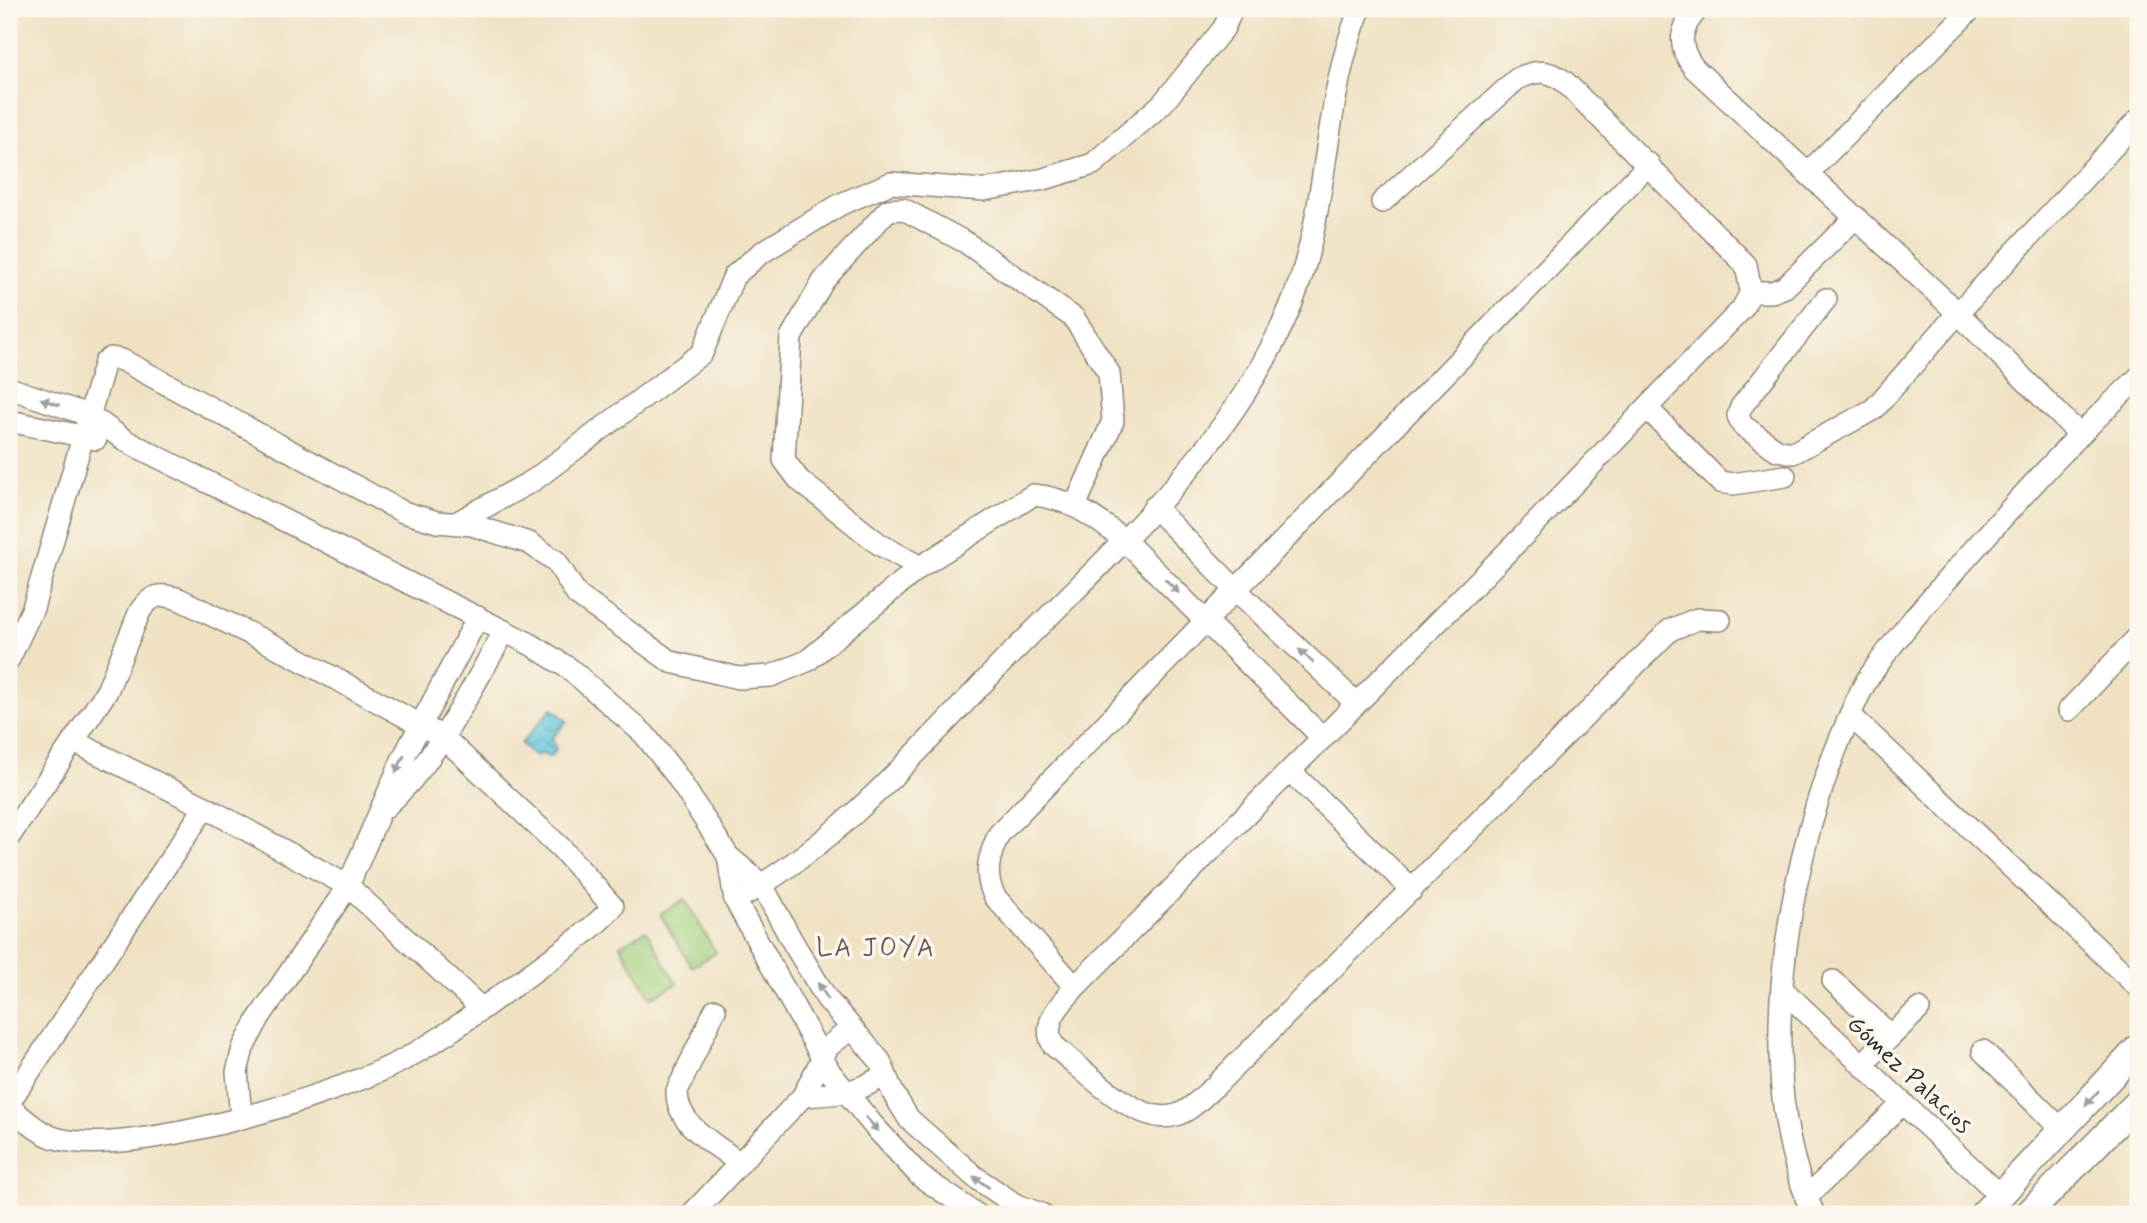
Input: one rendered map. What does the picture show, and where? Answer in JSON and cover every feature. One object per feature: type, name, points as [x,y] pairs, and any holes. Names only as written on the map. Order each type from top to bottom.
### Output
[{"type":"main road","points":[[1992,1205],[2138,1048]]},
{"type":"main road","points":[[2028,1214],[2138,1102]]},
{"type":"street","points":[[456,523],[534,480],[702,353],[734,276],[761,253],[841,204],[891,183],[984,190],[1044,179],[1093,164],[1162,104],[1224,28],[1232,9]]},
{"type":"street","points":[[735,900],[762,885],[842,822],[930,738],[1154,507],[1200,455],[1240,402],[1270,353],[1308,256],[1343,58],[1360,9]]},
{"type":"street","points":[[1698,9],[1686,21],[1681,34],[1681,47],[1686,58],[1958,313],[2078,433]]},
{"type":"street","points":[[1809,172],[1971,9]]},
{"type":"street","points":[[1382,202],[1517,79],[1531,72],[1555,74],[1649,164],[1746,265],[1751,292],[1742,309],[1647,408],[1074,987],[1049,1024],[1048,1036],[1053,1045],[1130,1107],[1163,1118],[1186,1111],[1215,1086],[1670,630],[1697,619],[1720,620]]},
{"type":"street","points":[[1826,299],[1741,407],[1738,416],[1742,425],[1777,450],[1793,453],[1874,409],[1958,313],[2138,120]]},
{"type":"street","points":[[1074,987],[995,897],[989,885],[991,851],[999,834],[1649,164]]},
{"type":"street","points":[[920,567],[879,544],[800,480],[785,460],[792,337],[824,280],[888,210],[903,209],[965,242],[1074,318],[1109,373],[1113,421],[1075,506]]},
{"type":"street","points":[[1751,292],[1772,292],[1785,287],[1856,217]]},
{"type":"street","points":[[9,659],[33,608],[105,362],[111,358],[122,360],[403,512],[529,542],[556,561],[577,595],[671,662],[739,678],[771,676],[807,661],[920,567],[1033,495],[1053,497],[1088,512],[1123,539],[1323,738]]},
{"type":"street","points":[[1903,1104],[1810,1206],[1791,1148],[1783,1096],[1783,990],[1789,925],[1803,848],[1822,782],[1868,679],[1903,631],[2078,433],[2138,378]]},
{"type":"street","points":[[9,388],[91,416],[126,441],[478,617],[570,669],[644,734],[676,775],[728,856],[762,885],[827,999],[869,1045],[909,1119],[975,1178],[1016,1205],[1041,1214]]},
{"type":"street","points":[[1647,408],[1720,482],[1733,484],[1785,476]]},
{"type":"street","points":[[9,421],[84,438],[126,441]]},
{"type":"street","points":[[1154,507],[1236,590],[1356,703]]},
{"type":"street","points":[[9,837],[75,743],[117,673],[141,611],[148,600],[163,594],[180,599],[275,646],[421,722],[443,737],[561,848],[614,905],[547,961],[482,1009],[405,1059],[368,1077],[241,1117],[138,1139],[80,1143],[53,1138],[32,1125],[10,1104],[205,807]]},
{"type":"street","points":[[241,1117],[237,1072],[243,1048],[259,1018],[348,886],[384,808],[390,785],[443,679],[478,617]]},
{"type":"street","points":[[384,808],[403,790],[443,737],[505,631]]},
{"type":"street","points":[[2069,710],[2138,637]]},
{"type":"street","points":[[443,679],[468,694]]},
{"type":"street","points":[[1850,715],[2138,987]]},
{"type":"street","points":[[75,743],[205,807],[348,886],[482,1009]]},
{"type":"street","points":[[1290,771],[1412,890]]},
{"type":"street","points":[[728,856],[735,900],[821,1057],[846,1094],[920,1176],[976,1214]]},
{"type":"street","points":[[1833,981],[1891,1036]]},
{"type":"street","name":"Gómez Palacios","points":[[1783,990],[1903,1104],[1992,1205]]},
{"type":"street","points":[[1863,1065],[1919,1009]]},
{"type":"street","points":[[715,1010],[677,1091],[677,1102],[679,1113],[687,1122],[738,1161]]},
{"type":"street","points":[[692,1214],[738,1161],[803,1096],[821,1057],[836,1040],[854,1031]]},
{"type":"street","points":[[1983,1051],[2062,1130]]},
{"type":"street","points":[[803,1096],[846,1094],[869,1086],[885,1074]]},
{"type":"green space","points":[[685,899],[716,953],[692,967],[660,914]]},
{"type":"green space","points":[[646,930],[677,984],[651,998],[620,945]]},
{"type":"water","points":[[552,708],[567,721],[552,738],[556,750],[549,757],[540,753],[536,757],[521,744]]},
{"type":"district","name":"LA JOYA","points":[[876,947]]}]
